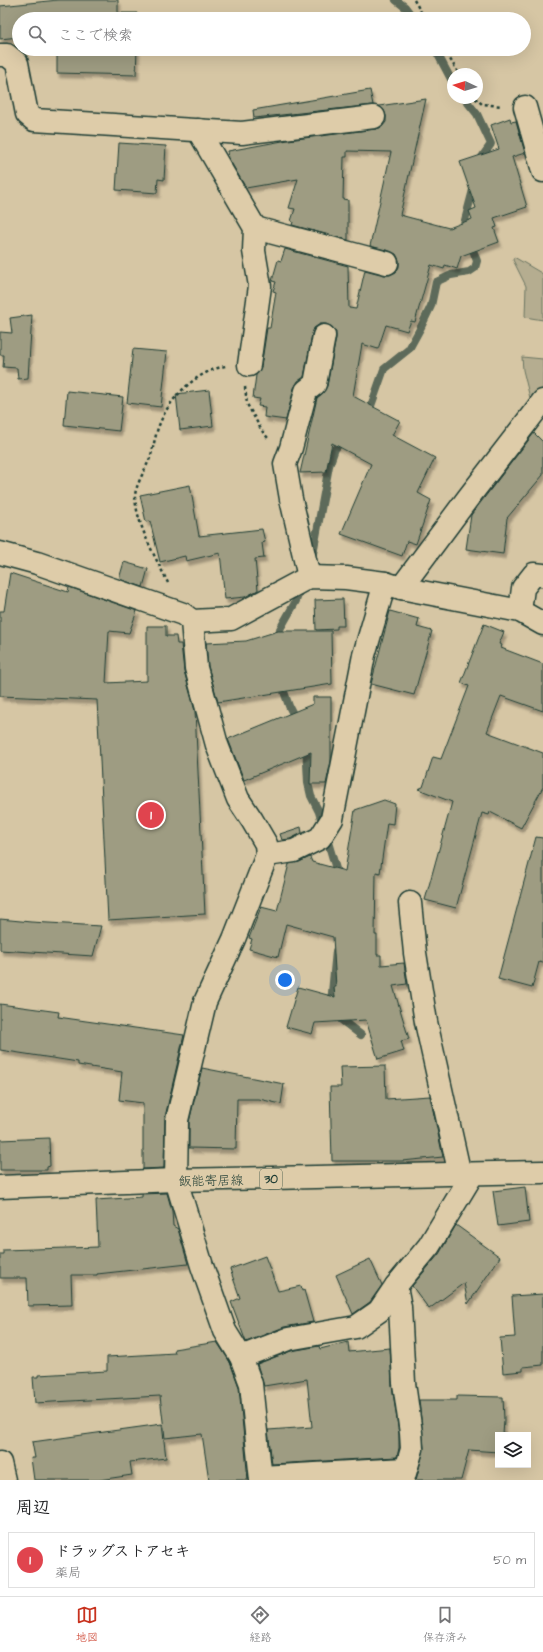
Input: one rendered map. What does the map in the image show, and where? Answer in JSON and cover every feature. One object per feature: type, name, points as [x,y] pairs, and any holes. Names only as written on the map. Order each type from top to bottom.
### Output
[{"type":"main road","points":[[0,55],[7,55],[17,63],[27,114],[34,120],[242,133],[374,117]]},
{"type":"main road","points":[[525,107],[543,170]]},
{"type":"main road","points":[[198,130],[255,228],[254,251],[260,286],[249,365]]},
{"type":"main road","points":[[255,228],[387,263]]},
{"type":"main road","points":[[309,577],[290,499],[285,464],[291,448],[306,391],[314,384],[324,336]]},
{"type":"main road","points":[[267,855],[294,850],[320,838],[332,819],[364,655],[393,585],[468,498],[543,401]]},
{"type":"main road","points":[[0,553],[37,563],[187,617],[231,619],[309,577],[346,578],[393,585],[520,611],[543,624]]},
{"type":"main road","points":[[520,611],[524,588],[534,574],[543,575]]},
{"type":"main road","points":[[187,617],[196,668],[217,745],[238,799],[266,844],[267,855],[234,939],[205,1002],[177,1120],[176,1180],[202,1266],[225,1330],[241,1357],[251,1384],[261,1479],[404,1475],[412,1450],[412,1433],[404,1383],[400,1307],[396,1286]]},
{"type":"main road","points":[[241,1357],[288,1339],[356,1327],[379,1311],[396,1286],[429,1246],[466,1175],[426,1022],[414,953],[410,903]]},
{"type":"main road","name":"飯能寄居線","points":[[0,1187],[176,1180],[466,1175],[543,1172]]},
{"type":"main road","points":[[0,1463],[4,1480]]},
{"type":"path","points":[[414,0],[422,12]]},
{"type":"path","points":[[448,56],[455,68]]},
{"type":"path","points":[[187,617],[148,542],[138,512],[135,496],[151,456],[159,424],[167,408],[188,385],[209,371],[224,366],[249,365],[244,380],[247,404],[262,431],[275,444],[285,464]]},
{"type":"shaded area","points":[[514,257],[543,274],[543,320],[525,317],[526,286],[513,260]]},
{"type":"shaded area","points":[[522,357],[543,359],[543,390],[531,402],[523,370]]},
{"type":"building","points":[[58,0],[118,0],[118,12],[12,12],[12,38],[0,39],[0,6]]},
{"type":"building","points":[[57,56],[137,56],[136,75],[57,73]]},
{"type":"building","points":[[370,90],[373,105],[254,118],[253,110]]},
{"type":"building","points":[[426,99],[400,215],[449,228],[472,219],[469,211],[476,208],[460,162],[499,149],[491,125],[510,118],[511,122],[516,121],[525,153],[512,157],[527,207],[494,218],[497,227],[494,228],[499,242],[461,256],[457,269],[445,265],[444,269],[431,265],[415,322],[411,321],[407,331],[386,325],[378,349],[362,344],[353,396],[400,421],[392,435],[435,458],[418,493],[431,500],[416,544],[407,541],[402,556],[341,534],[371,464],[332,443],[326,472],[300,473],[317,398],[323,393],[327,386],[336,338],[336,332],[332,327],[326,324],[320,324],[314,328],[304,377],[298,381],[294,388],[286,420],[264,417],[265,407],[258,406],[260,399],[253,398],[256,375],[261,367],[267,328],[270,328],[276,292],[273,291],[276,282],[272,281],[278,260],[281,261],[285,249],[348,266],[349,308],[356,309],[365,270],[390,275],[396,272],[399,267],[399,260],[396,254],[370,246],[391,152],[347,151],[347,157],[344,157],[343,199],[348,200],[348,240],[292,225],[293,222],[291,221],[295,209],[289,208],[298,179],[246,188],[229,159],[228,151],[288,140],[376,129],[382,127],[386,122],[384,110],[379,106]]},
{"type":"building","points":[[119,143],[166,146],[164,180],[158,179],[157,193],[116,190]]},
{"type":"building","points":[[32,315],[28,378],[18,379],[17,368],[3,367],[4,355],[0,355],[0,332],[12,333],[10,318]]},
{"type":"building","points":[[133,349],[167,352],[161,407],[127,403]]},
{"type":"building","points":[[209,390],[213,426],[180,430],[176,394]]},
{"type":"building","points":[[67,391],[123,397],[119,431],[64,425]]},
{"type":"building","points":[[534,433],[543,442],[543,475],[507,518],[503,554],[466,549],[471,515]]},
{"type":"building","points":[[190,485],[199,536],[262,529],[265,542],[262,543],[264,558],[255,559],[258,590],[245,597],[225,599],[220,553],[186,561],[185,556],[160,562],[150,521],[146,522],[140,495]]},
{"type":"building","points":[[124,562],[148,569],[143,587],[119,579]]},
{"type":"building","points":[[10,573],[68,592],[69,587],[137,611],[129,633],[109,631],[106,683],[147,681],[147,626],[166,626],[166,636],[176,636],[177,644],[181,644],[184,671],[195,711],[205,914],[108,920],[97,700],[0,696],[0,611],[4,611]]},
{"type":"building","points":[[343,599],[344,626],[337,626],[337,629],[316,630],[315,600]]},
{"type":"building","points":[[390,611],[419,619],[417,627],[432,631],[414,695],[371,684]]},
{"type":"building","points":[[484,624],[504,632],[499,644],[502,645],[501,648],[543,664],[543,711],[501,696],[487,732],[543,753],[543,787],[521,828],[490,812],[489,815],[482,813],[456,908],[425,900],[452,802],[418,789],[423,787],[433,757],[441,759],[469,686],[461,683]]},
{"type":"building","points":[[278,631],[331,631],[332,684],[218,702],[208,666],[206,643],[246,641]]},
{"type":"building","points":[[313,697],[331,697],[331,761],[326,784],[310,784],[311,752],[244,780],[228,739],[313,704]]},
{"type":"building","points":[[384,800],[395,804],[393,824],[387,823],[380,873],[376,872],[375,935],[377,935],[377,955],[381,955],[381,965],[404,963],[407,984],[393,986],[409,1039],[401,1041],[404,1051],[378,1059],[366,1020],[315,1023],[312,1034],[286,1027],[298,987],[335,997],[334,987],[336,987],[333,937],[286,924],[278,957],[249,949],[252,939],[249,938],[261,907],[277,911],[289,864],[299,862],[310,857],[312,862],[345,871],[355,810]]},
{"type":"building","points":[[301,827],[302,833],[290,839],[282,840],[280,834]]},
{"type":"building","points":[[536,837],[543,838],[543,963],[539,962],[532,988],[498,979]]},
{"type":"building","points":[[0,919],[101,926],[93,956],[0,950]]},
{"type":"building","points":[[0,1004],[59,1012],[58,1017],[184,1035],[165,1117],[164,1168],[143,1169],[143,1103],[119,1100],[122,1072],[78,1065],[78,1062],[0,1050]]},
{"type":"building","points":[[385,1066],[386,1099],[430,1096],[443,1157],[402,1161],[332,1161],[330,1087],[341,1087],[340,1067]]},
{"type":"building","points":[[202,1068],[284,1084],[281,1104],[259,1099],[237,1099],[236,1149],[189,1148],[189,1122]]},
{"type":"building","points":[[49,1138],[50,1166],[47,1167],[47,1170],[0,1170],[0,1140]]},
{"type":"building","points":[[525,1187],[529,1222],[498,1226],[493,1191]]},
{"type":"building","points":[[167,1193],[172,1211],[173,1226],[178,1229],[188,1264],[97,1275],[71,1275],[72,1305],[28,1306],[27,1278],[0,1278],[0,1254],[3,1254],[3,1250],[98,1247],[96,1200],[142,1197],[142,1194]]},
{"type":"building","points":[[456,1225],[500,1257],[468,1304],[464,1283],[429,1309],[412,1286],[439,1254]]},
{"type":"building","points":[[265,1256],[278,1291],[301,1286],[302,1291],[304,1290],[313,1322],[284,1327],[246,1342],[231,1302],[240,1298],[230,1269]]},
{"type":"building","points":[[370,1259],[382,1285],[370,1302],[353,1314],[336,1275]]},
{"type":"building","points":[[543,1294],[543,1365],[523,1367],[523,1371],[503,1373],[500,1338],[515,1337],[512,1296]]},
{"type":"building","points":[[217,1342],[230,1362],[239,1387],[248,1480],[209,1480],[202,1434],[165,1438],[160,1396],[35,1403],[33,1377],[38,1377],[38,1375],[107,1371],[107,1357],[175,1353],[174,1349]]},
{"type":"building","points":[[348,1342],[349,1352],[390,1348],[392,1385],[399,1434],[399,1448],[397,1457],[272,1464],[268,1430],[312,1427],[307,1379],[264,1386],[257,1364],[291,1351],[319,1346],[320,1349]]},
{"type":"building","points":[[457,1396],[503,1397],[503,1432],[495,1432],[495,1452],[469,1450],[461,1480],[416,1480],[424,1448],[419,1400],[457,1400]]},
{"type":"building","points":[[162,1424],[166,1458],[130,1462],[132,1475],[99,1480],[34,1480],[31,1458],[35,1458],[32,1442]]},
{"type":"waterway","points":[[396,0],[409,12]]},
{"type":"waterway","points":[[439,56],[447,72]]},
{"type":"waterway","points":[[469,104],[477,114],[491,144],[482,157],[481,163]]},
{"type":"waterway","points":[[467,231],[464,224],[474,186]]},
{"type":"waterway","points":[[365,414],[371,406],[384,369],[409,349],[421,327],[431,306],[436,282],[451,275],[469,272],[475,268],[477,261],[470,242]]},
{"type":"waterway","points":[[312,559],[329,466],[335,449],[344,438]]},
{"type":"waterway","points":[[279,642],[280,629],[296,601],[301,586]]},
{"type":"waterway","points":[[281,683],[289,706],[297,722]]},
{"type":"waterway","points":[[306,744],[308,783],[311,796],[319,812],[339,879]]},
{"type":"waterway","points":[[336,951],[331,1003],[339,1018],[361,1035]]},
{"type":"place","name":"ドラッグストアセキ","points":[[151,815]]}]
